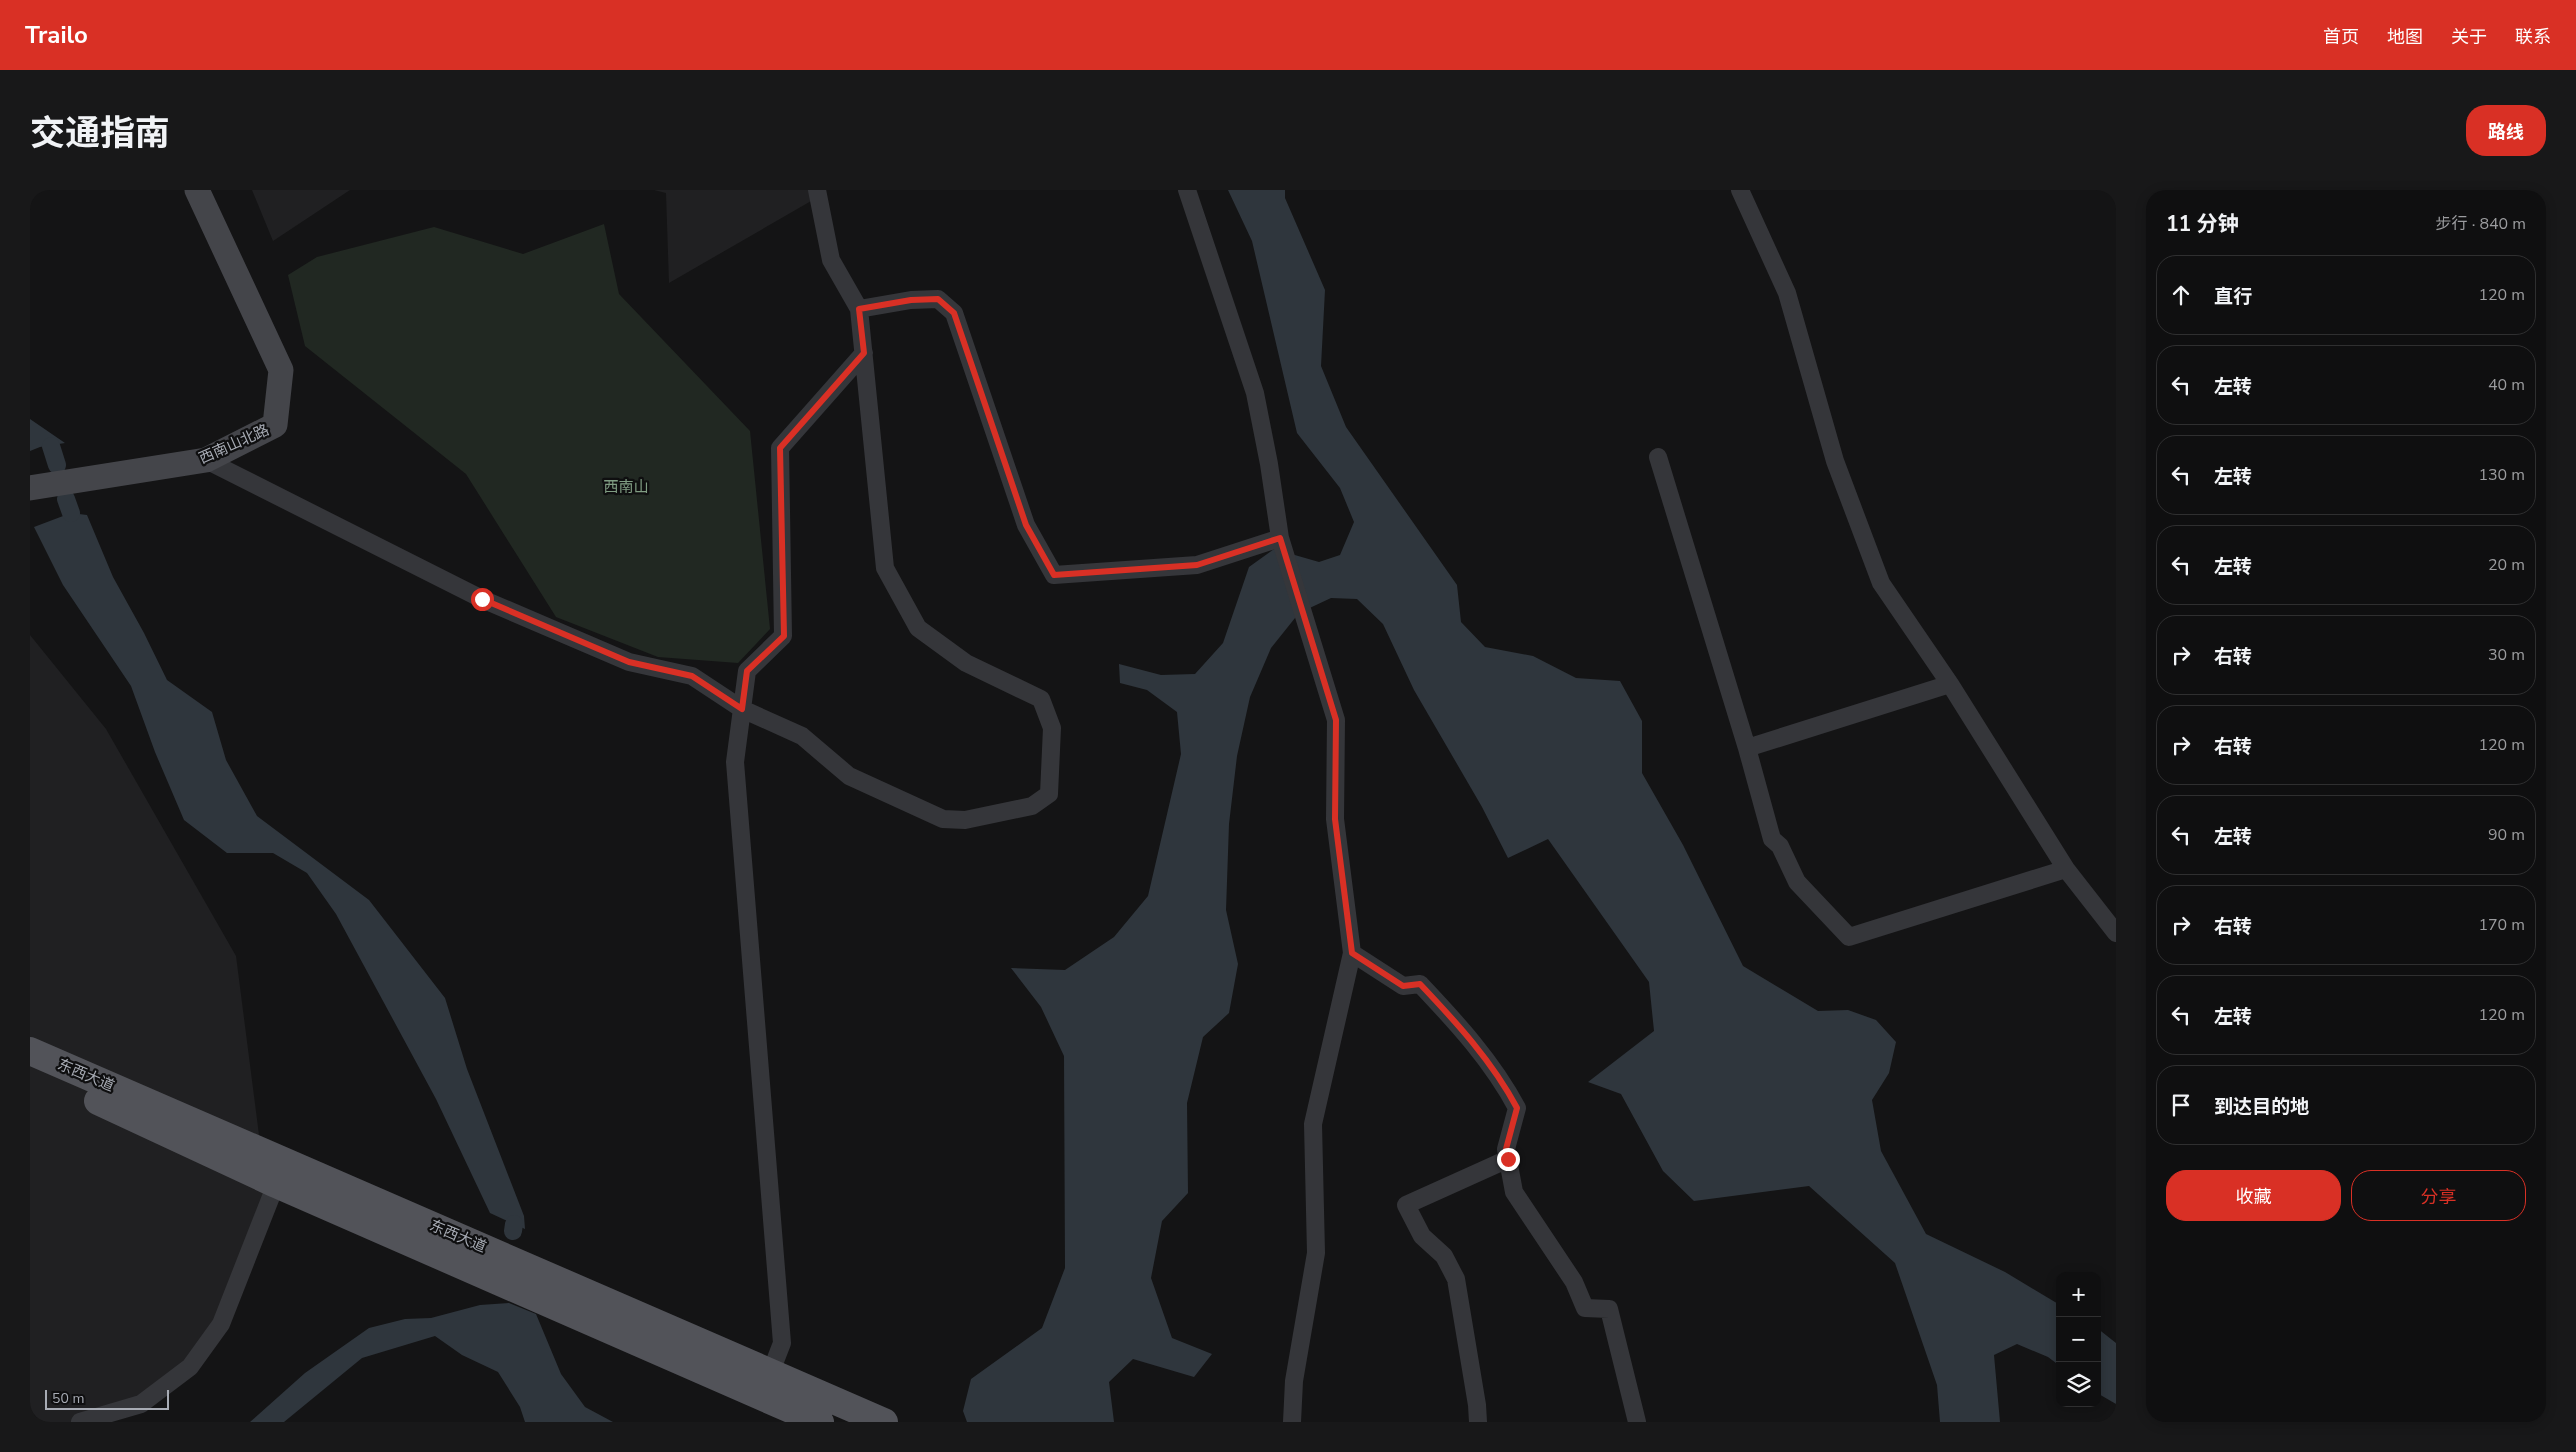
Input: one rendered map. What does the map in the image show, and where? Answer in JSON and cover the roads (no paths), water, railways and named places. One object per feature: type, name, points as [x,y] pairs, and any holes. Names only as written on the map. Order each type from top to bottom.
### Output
[{"type":"main road","name":"东西大道","points":[[30,1051],[884,1422]]},
{"type":"main road","name":"东西大道","points":[[30,1072],[112,1107],[276,1184],[820,1422]]},
{"type":"street","name":"西南山北路","points":[[30,488],[206,460],[275,425],[281,370],[197,190]]},
{"type":"street","points":[[206,460],[482,599],[629,662],[692,676],[742,709],[802,736],[849,776],[943,820],[965,820],[1032,806],[1049,794],[1052,728],[1041,699],[966,663],[918,628],[885,568],[859,309],[831,260],[817,190]]},
{"type":"street","points":[[1187,190],[1255,393],[1270,464],[1280,538],[1336,720],[1335,819],[1352,953],[1313,1124],[1316,1254],[1294,1381],[1292,1422]]},
{"type":"street","points":[[1740,190],[1787,293],[1835,461],[1881,583],[1950,684],[2066,869],[2116,934]]},
{"type":"street","points":[[859,309],[911,300],[938,299],[954,313],[1026,525],[1054,575],[1197,565],[1280,538]]},
{"type":"street","points":[[770,1374],[782,1343],[735,762],[747,671],[784,636],[780,448],[864,353]]},
{"type":"street","points":[[1658,457],[1747,748],[1772,838],[1780,846],[1797,882],[1850,937],[2066,869]]},
{"type":"street","points":[[1747,748],[1950,684]]},
{"type":"street","points":[[1352,953],[1403,986],[1420,984],[1466,1032],[1509,1092],[1517,1108],[1506,1149],[1514,1192],[1574,1282],[1585,1308],[1609,1309],[1637,1422]]},
{"type":"street","points":[[1478,1422],[1477,1405],[1456,1279],[1444,1256],[1422,1236],[1406,1205],[1508,1159]]},
{"type":"street","points":[[80,1422],[141,1404],[190,1367],[221,1324],[276,1184]]},
{"type":"waterway","points":[[51,446],[57,465]]},
{"type":"waterway","points":[[66,499],[71,513]]},
{"type":"waterway","points":[[513,1231],[514,1224]]},
{"type":"park label","name":"西南山","points":[[626,487]]}]
